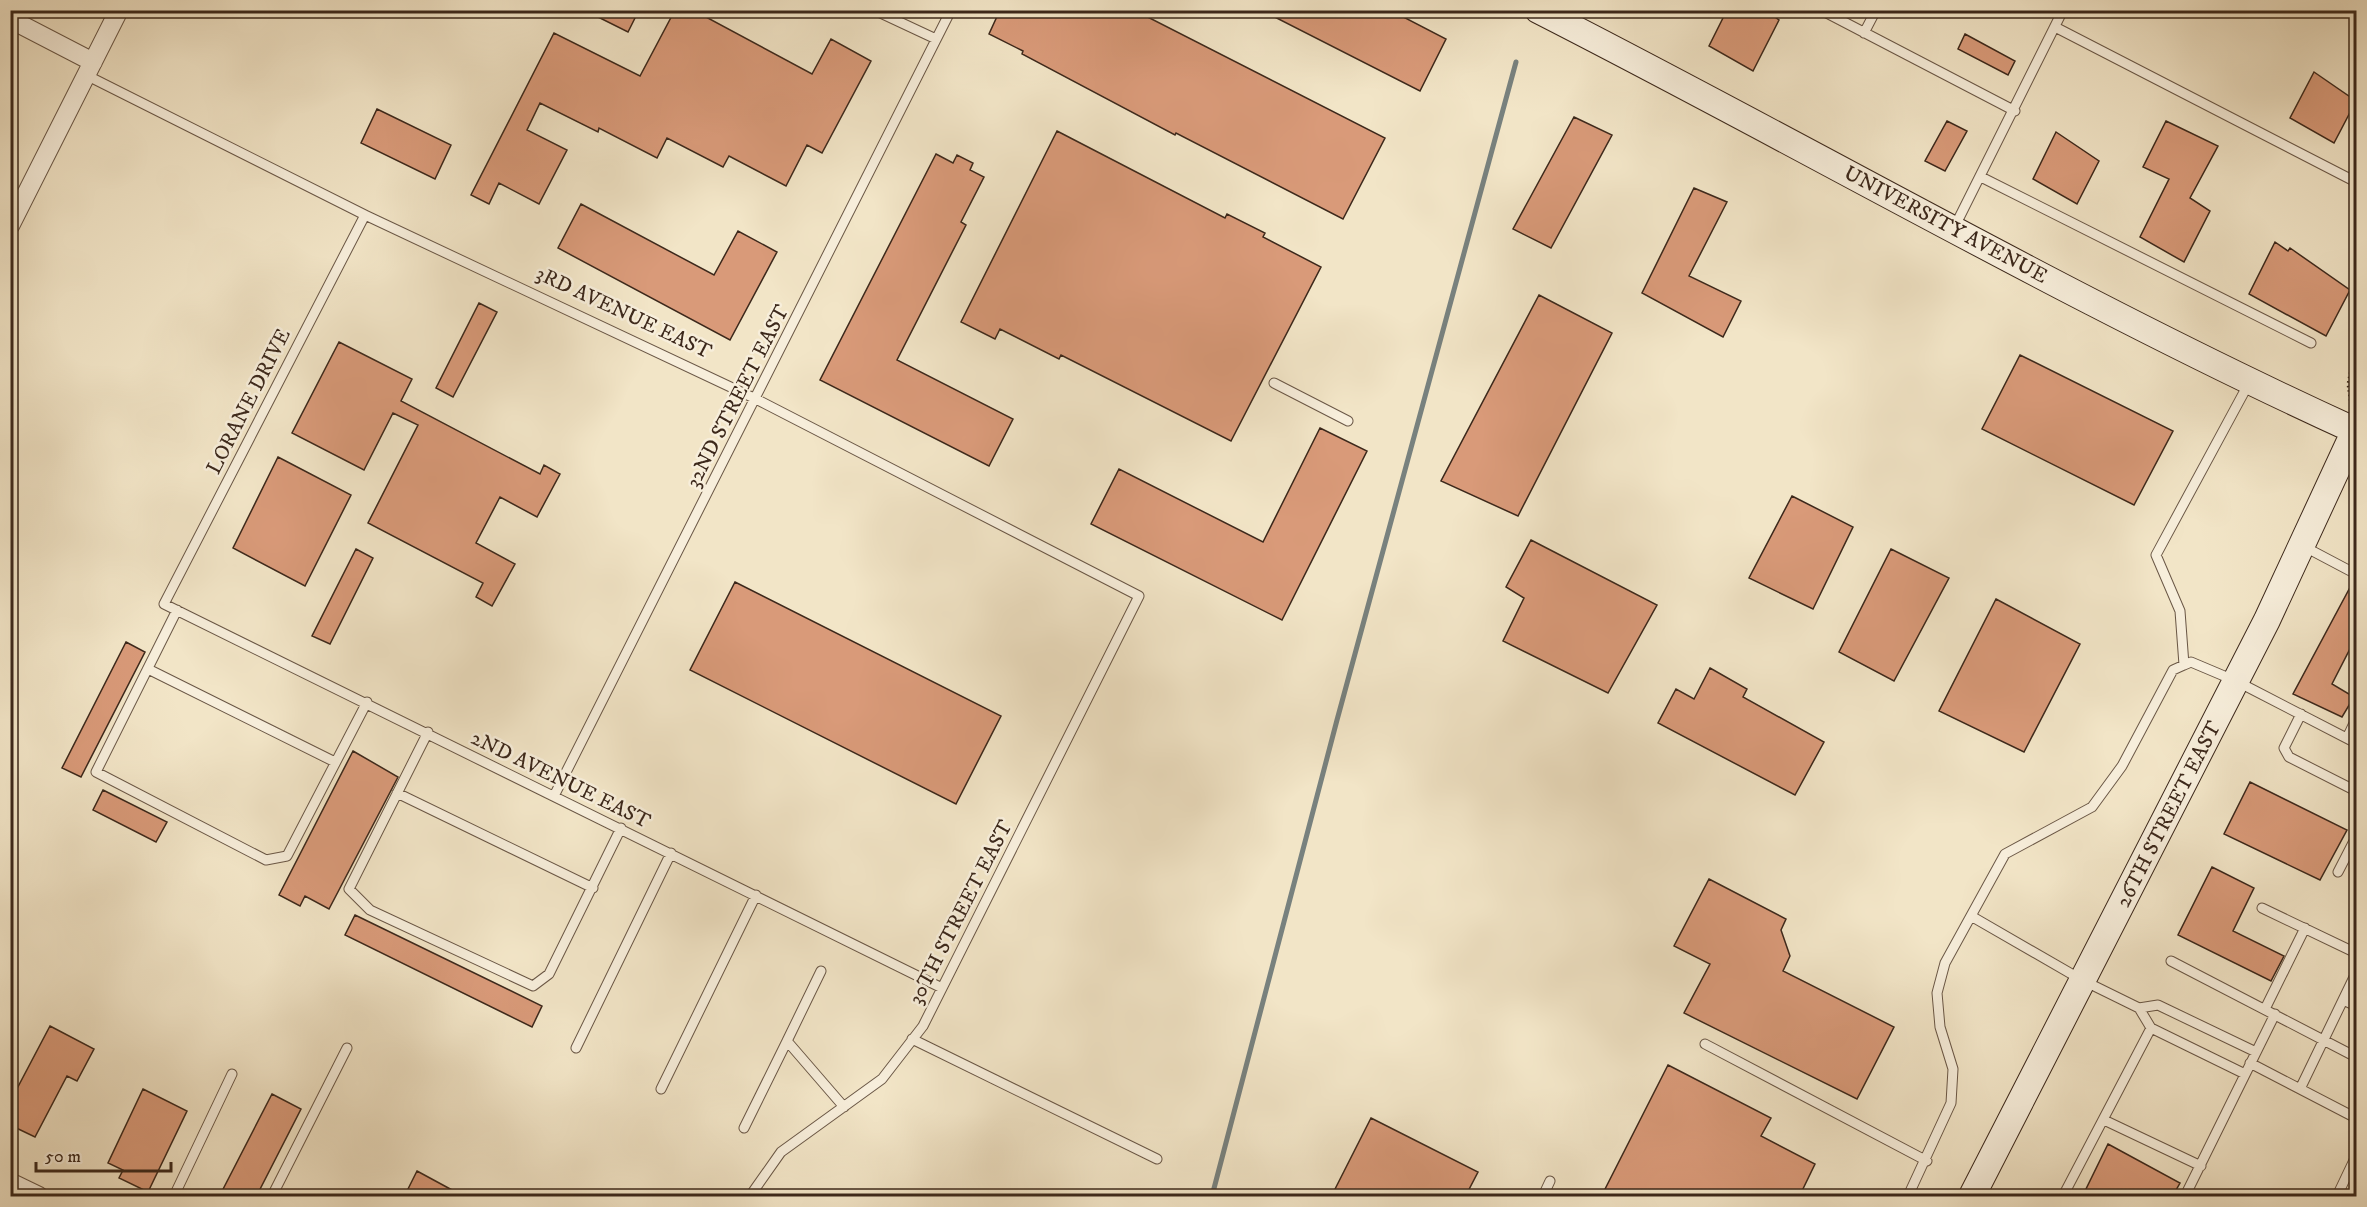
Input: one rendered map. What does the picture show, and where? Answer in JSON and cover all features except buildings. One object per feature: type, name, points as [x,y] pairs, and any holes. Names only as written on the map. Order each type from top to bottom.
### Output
[{"type":"street","points":[[10,226],[119,10]]},
{"type":"street","name":"UNIVERSITY AVENUE","points":[[1538,10],[2250,383],[2356,430]]},
{"type":"street","name":"3RD AVENUE EAST","points":[[10,19],[90,68]]},
{"type":"street","name":"26TH STREET EAST","points":[[1972,1197],[2236,681],[2303,546],[2356,430]]},
{"type":"street","points":[[10,1182],[39,1197]]},
{"type":"lane","points":[[874,10],[890,14],[936,39]]},
{"type":"lane","name":"32ND STREET EAST","points":[[554,796],[951,10]]},
{"type":"lane","points":[[1821,10],[2015,111]]},
{"type":"lane","points":[[1864,33],[1876,10]]},
{"type":"lane","points":[[1954,229],[2015,111],[2063,10]]},
{"type":"lane","points":[[2055,27],[2356,182]]},
{"type":"lane","name":"3RD AVENUE EAST","points":[[90,68],[365,214],[756,399],[1139,596]]},
{"type":"lane","points":[[1981,177],[2311,343]]},
{"type":"lane","name":"LORANE DRIVE","points":[[164,604],[365,214]]},
{"type":"lane","points":[[2184,665],[2180,611],[2156,555],[2250,383]]},
{"type":"lane","points":[[1274,384],[1348,421]]},
{"type":"lane","points":[[2303,546],[2356,574]]},
{"type":"lane","name":"30TH STREET EAST","points":[[750,1197],[781,1152],[882,1079],[923,1026],[1139,596]]},
{"type":"lane","name":"2ND AVENUE EAST","points":[[164,604],[428,732],[942,988]]},
{"type":"lane","points":[[177,610],[96,772],[266,860],[286,856],[367,702]]},
{"type":"lane","points":[[1908,1197],[1927,1161],[1951,1103],[1953,1069],[1940,1027],[1937,993],[1945,963],[2005,854],[2092,807],[2122,766],[2173,670],[2191,662],[2236,681],[2352,741],[2356,719]]},
{"type":"lane","points":[[148,669],[335,762]]},
{"type":"lane","points":[[2301,714],[2284,748],[2289,758],[2356,791]]},
{"type":"lane","points":[[428,732],[349,889],[370,910],[533,986],[549,974],[621,828]]},
{"type":"lane","points":[[397,793],[593,888]]},
{"type":"lane","points":[[2338,872],[2356,837]]},
{"type":"lane","points":[[576,1048],[671,853]]},
{"type":"lane","points":[[661,1089],[756,896]]},
{"type":"lane","points":[[2262,908],[2356,953]]},
{"type":"lane","points":[[1971,916],[2082,980],[2139,1008],[2151,1028],[2245,1074]]},
{"type":"lane","points":[[2265,1009],[2305,928]]},
{"type":"lane","points":[[2171,961],[2356,1057]]},
{"type":"lane","points":[[744,1128],[821,971]]},
{"type":"lane","points":[[2300,1089],[2356,973]]},
{"type":"lane","points":[[2343,1000],[2356,1006]]},
{"type":"lane","points":[[2139,1008],[2158,1005],[2256,1052]]},
{"type":"lane","points":[[2186,1197],[2275,1014]]},
{"type":"lane","points":[[2063,1197],[2151,1028]]},
{"type":"lane","points":[[912,1039],[1157,1159]]},
{"type":"lane","points":[[787,1041],[844,1107]]},
{"type":"lane","points":[[1705,1044],[1927,1161]]},
{"type":"lane","points":[[272,1197],[347,1048]]},
{"type":"lane","points":[[2250,1063],[2356,1118]]},
{"type":"lane","points":[[174,1197],[232,1074]]},
{"type":"lane","points":[[2104,1120],[2201,1166]]},
{"type":"lane","points":[[2337,1197],[2356,1156]]},
{"type":"lane","points":[[1543,1197],[1550,1181]]},
{"type":"path","points":[[2356,345],[2348,384],[2356,430]]},
{"type":"waterway","points":[[1212,1196],[1337,720],[1516,62]]}]
